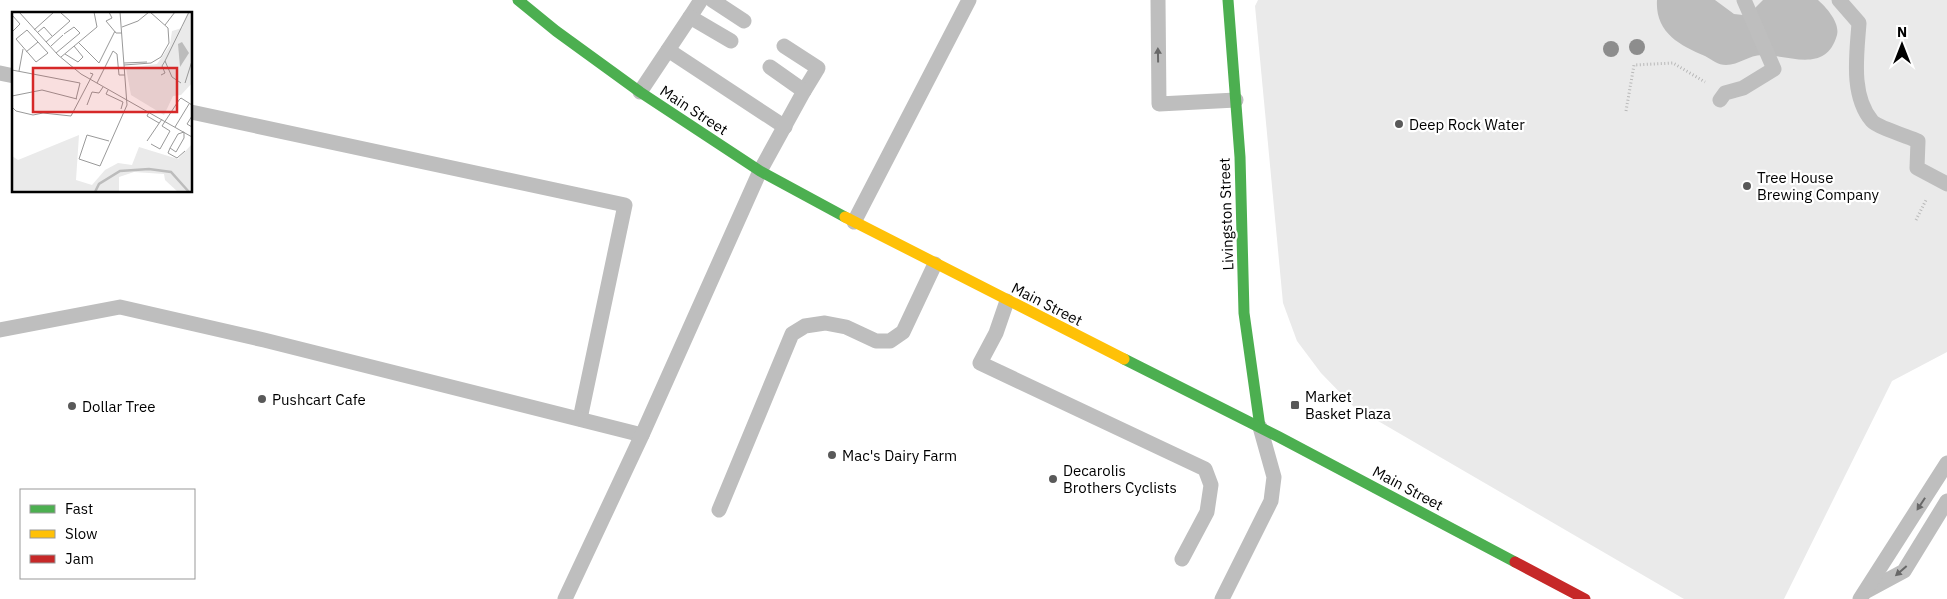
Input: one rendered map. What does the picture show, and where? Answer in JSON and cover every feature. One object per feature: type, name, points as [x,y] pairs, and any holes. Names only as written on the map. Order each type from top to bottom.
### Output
[{"type":"main road","name":"Main Street","points":[[518,0],[556,31],[640,92],[760,171],[1007,301],[1260,427],[1567,595],[1585,599]]},
{"type":"main road","name":"Livingston Street","points":[[1228,0],[1236,100],[1244,313],[1260,427]]},
{"type":"lane","points":[[640,92],[701,0]]},
{"type":"lane","points":[[712,0],[744,21]]},
{"type":"lane","points":[[854,222],[969,0]]},
{"type":"lane","points":[[1158,0],[1159,104],[1236,100]]},
{"type":"lane","points":[[1839,0],[1859,22],[1857,68],[1860,101],[1873,122],[1918,141],[1917,168],[1947,184]]},
{"type":"lane","points":[[1723,96],[1744,88],[1774,69],[1745,3]]},
{"type":"lane","points":[[690,17],[731,41]]},
{"type":"lane","points":[[565,599],[642,435],[760,171],[818,68],[784,46]]},
{"type":"lane","points":[[668,50],[785,127]]},
{"type":"lane","points":[[770,67],[804,91]]},
{"type":"lane","points":[[192,112],[625,205],[580,419]]},
{"type":"lane","points":[[719,510],[792,334],[805,326],[825,323],[846,327],[876,341],[890,341],[903,332],[935,264]]},
{"type":"lane","points":[[1007,301],[996,333],[980,363],[1206,469],[1212,486],[1208,512],[1182,559]]},
{"type":"lane","points":[[0,330],[120,307],[264,340],[642,435]]},
{"type":"lane","points":[[1222,599],[1270,501],[1274,477],[1260,427]]},
{"type":"lane","points":[[1862,596],[1947,463]]},
{"type":"lane","points":[[1862,596],[1904,571],[1947,501]]},
{"type":"path","points":[[1626,111],[1634,65],[1673,63],[1723,96]]},
{"type":"shaded area","points":[[1258,0],[1947,0],[1947,352],[1892,381],[1784,599],[1684,599],[1354,407],[1321,373],[1297,341],[1283,303],[1255,6]]},
{"type":"shaded area","points":[[1657,0],[1715,0],[1734,14],[1743,15],[1755,8],[1763,0],[1818,0],[1829,11],[1835,21],[1837,35],[1832,47],[1825,55],[1816,58],[1806,60],[1762,55],[1731,65],[1723,65],[1686,47],[1670,36],[1660,21],[1657,11]]},
{"type":"traffic: fast","points":[[518,0],[556,31],[640,92],[760,171],[845,217]]},
{"type":"traffic: fast","points":[[1228,0],[1240,157],[1244,313],[1260,427]]},
{"type":"traffic: fast","points":[[1124,359],[1279,437],[1515,562]]},
{"type":"traffic: slow","points":[[845,217],[1124,359]]},
{"type":"traffic: jam","points":[[1515,562],[1585,599]]},
{"type":"place","name":"Deep Rock Water","points":[[1399,124]]},
{"type":"place","name":"Tree House Brewing Company","points":[[1747,186]]},
{"type":"place","name":"Pushcart Cafe","points":[[262,399]]},
{"type":"place","name":"Market Basket Plaza","points":[[1295,405]]},
{"type":"place","name":"Dollar Tree","points":[[72,406]]},
{"type":"place","name":"Mac's Dairy Farm","points":[[832,455]]},
{"type":"place","name":"Decarolis Brothers Cyclists","points":[[1053,479]]}]
